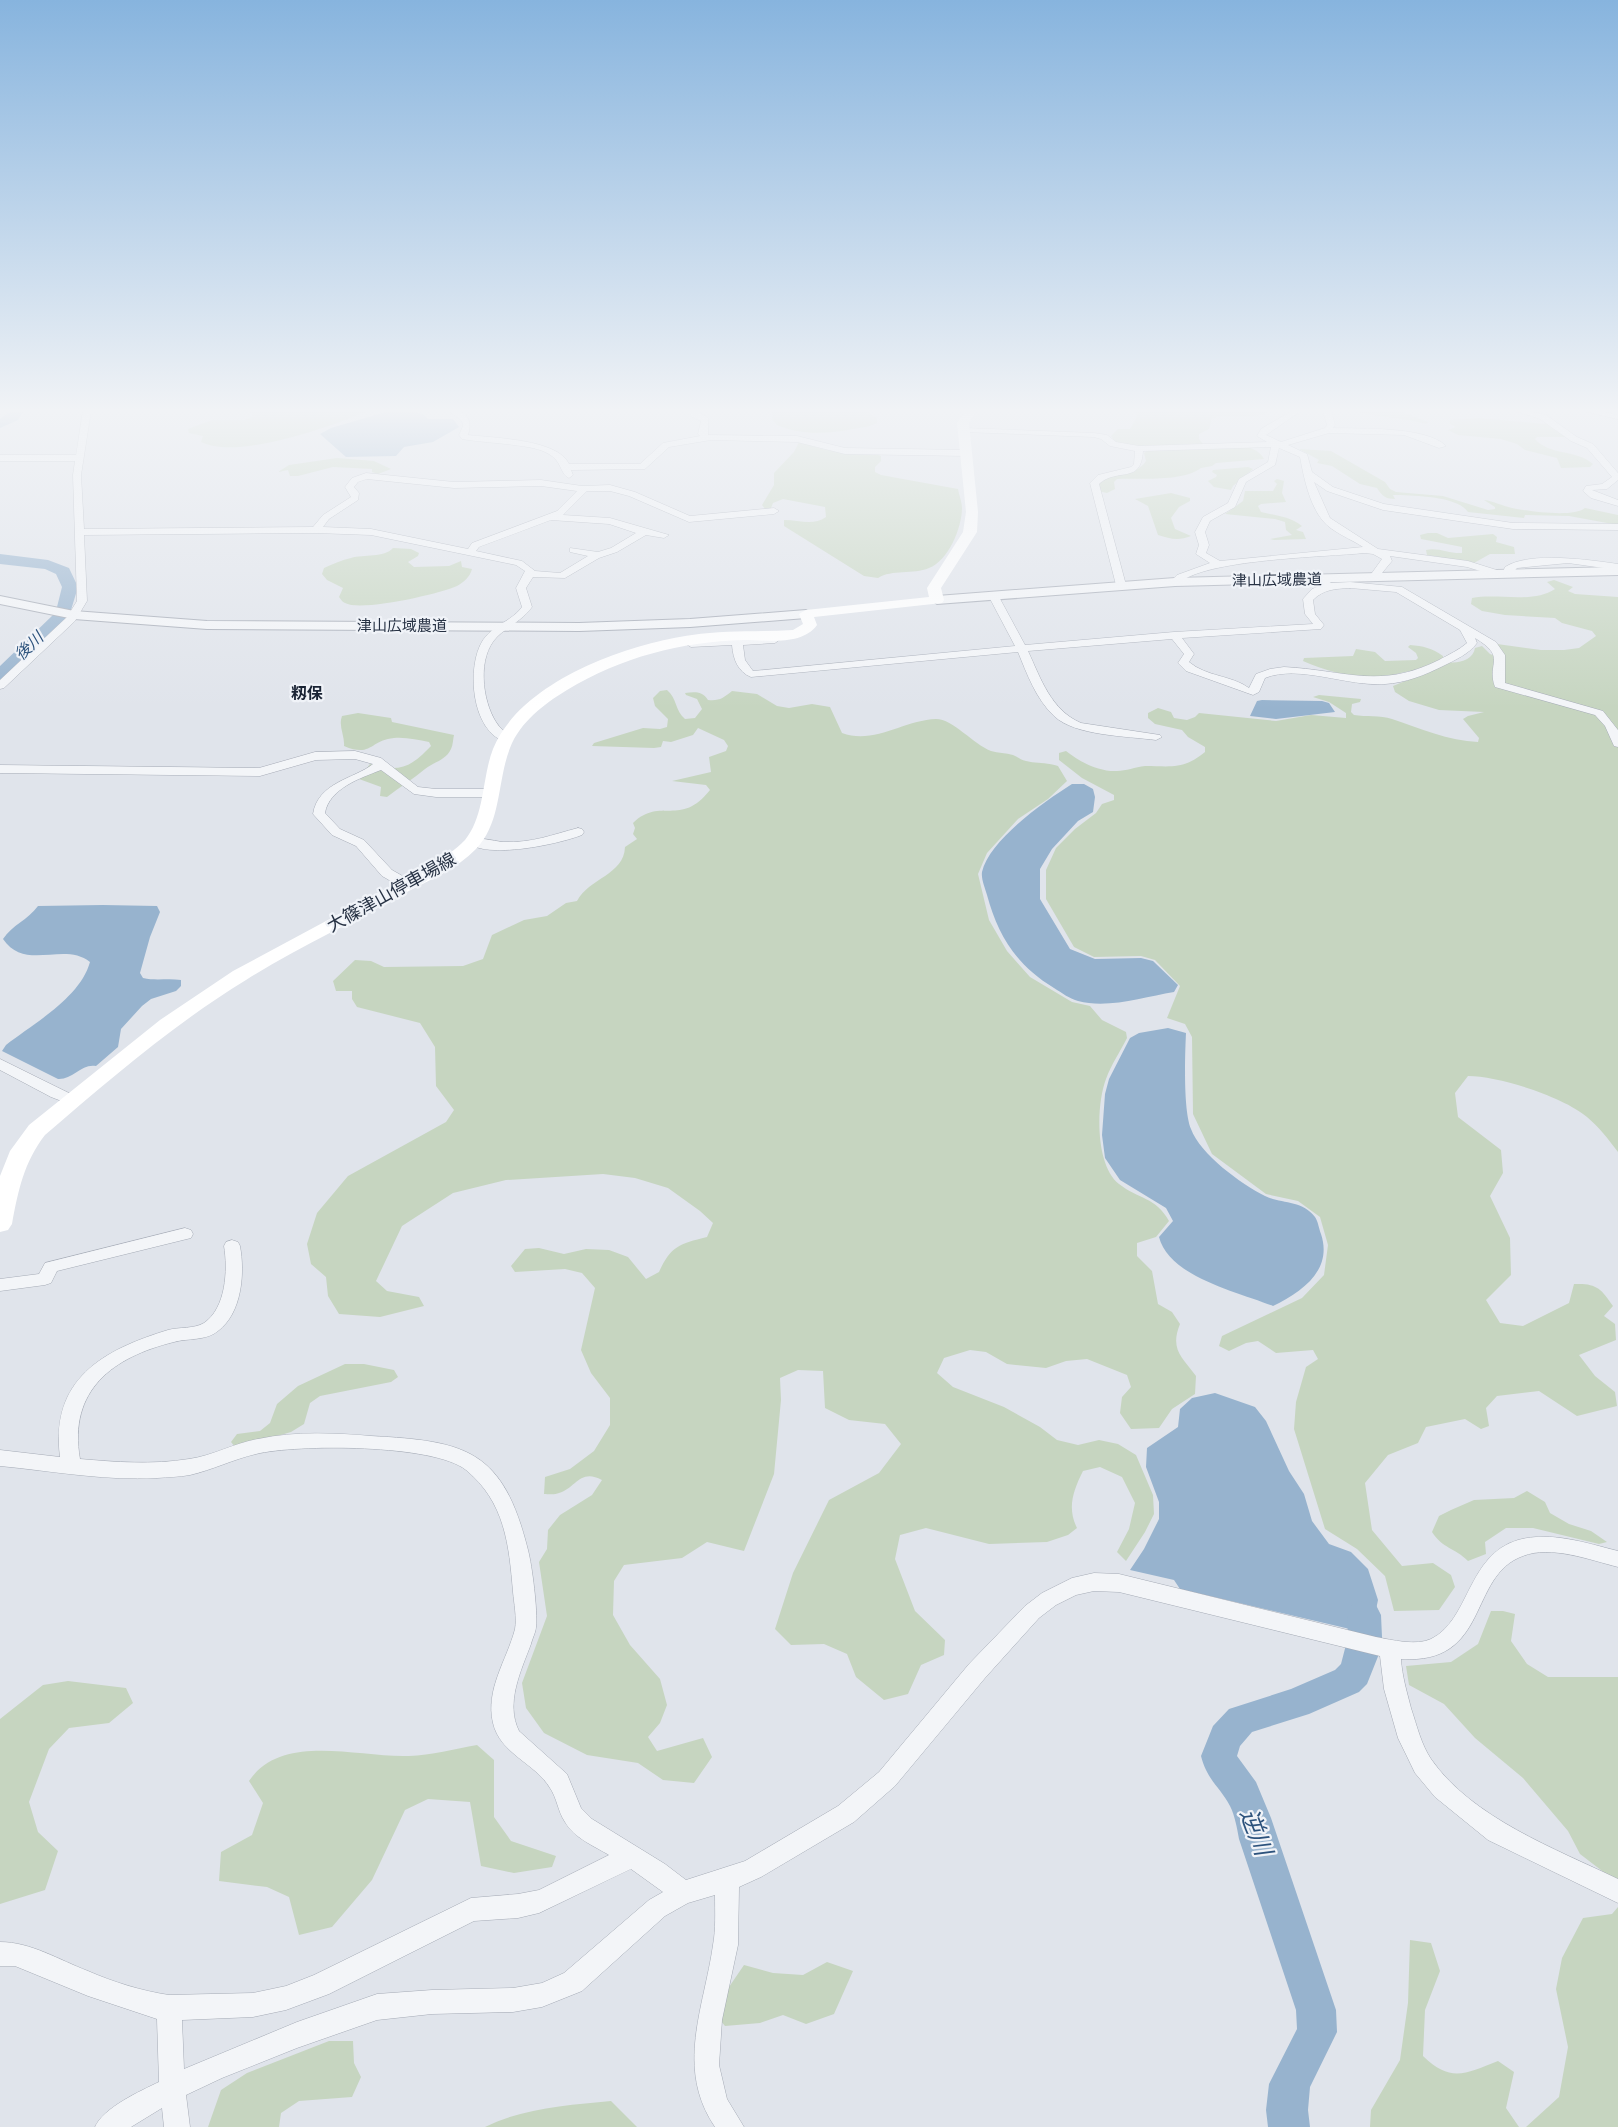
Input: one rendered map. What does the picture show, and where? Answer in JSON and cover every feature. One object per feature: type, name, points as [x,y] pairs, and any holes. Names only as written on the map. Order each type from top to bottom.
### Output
[{"type":"main road","points":[[806,614],[937,600],[934,588],[970,532],[972,510]]},
{"type":"main road","name":"大篠津山停車場線","points":[[0,1224],[8,1185],[21,1151],[37,1130],[72,1100],[167,1024],[221,987],[408,885],[458,856],[473,842],[481,827],[506,739],[519,720],[536,704],[571,681],[615,658],[671,642],[712,637],[780,635],[805,630],[810,625],[806,614]]},
{"type":"street","points":[[0,686],[74,615],[82,601],[79,510]]},
{"type":"street","points":[[316,530],[326,517],[336,510]]},
{"type":"street","points":[[473,548],[563,510]]},
{"type":"street","points":[[669,510],[689,519],[772,513],[774,511]]},
{"type":"street","points":[[1101,510],[1120,585]]},
{"type":"street","points":[[1218,564],[1201,554],[1204,545],[1200,532],[1206,519],[1222,510]]},
{"type":"street","points":[[1321,510],[1327,520],[1386,558],[1374,577]]},
{"type":"street","points":[[1405,510],[1513,526],[1618,527]]},
{"type":"street","points":[[551,517],[610,521],[644,532],[664,535]]},
{"type":"street","points":[[80,531],[316,530],[387,534],[442,546],[473,548],[519,563],[530,570],[530,574]]},
{"type":"street","points":[[530,574],[562,576],[595,556],[614,550],[644,532]]},
{"type":"street","points":[[573,550],[595,556]]},
{"type":"street","points":[[1175,582],[1180,577],[1218,564],[1376,550],[1468,564],[1504,574]]},
{"type":"street","name":"津山広域農道","points":[[937,600],[1175,582],[1325,582],[1374,577],[1618,569]]},
{"type":"street","points":[[506,739],[495,733],[481,704],[479,693],[483,652],[489,640],[517,620],[527,608],[521,588],[530,574]]},
{"type":"street","points":[[738,642],[737,650],[745,670],[751,675],[1174,635],[1317,627],[1319,626],[1308,608],[1308,599],[1325,582],[1392,587],[1488,641],[1497,650],[1502,663],[1499,685],[1599,713],[1610,725],[1618,744]]},
{"type":"street","points":[[993,595],[1043,695],[1068,723],[1156,737]]},
{"type":"street","name":"津山広域農道","points":[[0,600],[74,615],[207,625],[505,627],[643,625],[806,614]]},
{"type":"street","points":[[1174,635],[1190,654],[1183,663],[1196,674],[1235,684],[1252,692],[1260,676],[1271,672],[1324,674],[1372,681],[1388,680],[1437,666],[1469,647],[1472,643],[1465,630]]},
{"type":"street","points":[[671,642],[681,645],[775,640],[780,635]]},
{"type":"street","points":[[0,769],[260,772],[315,756],[344,754],[364,756],[383,765],[414,790],[436,793],[490,793]]},
{"type":"street","points":[[383,765],[344,782],[321,804],[319,814],[336,832],[360,843],[387,873],[408,885]]},
{"type":"street","points":[[473,842],[535,846],[578,832]]},
{"type":"street","points":[[0,1064],[56,1095],[72,1100]]},
{"type":"street","points":[[0,1285],[45,1279],[51,1267],[185,1234]]},
{"type":"street","points":[[73,1467],[70,1460],[69,1418],[79,1393],[93,1372],[110,1359],[126,1351],[173,1335],[202,1331],[212,1327],[227,1301],[234,1270],[232,1246]]},
{"type":"street","points":[[0,1458],[127,1471],[190,1467],[258,1446],[318,1440],[425,1446],[452,1453],[469,1462],[485,1475],[502,1497],[510,1516],[520,1557],[526,1627],[505,1686],[502,1705],[504,1724],[511,1738],[555,1776],[573,1815],[584,1827],[657,1872],[683,1893]]},
{"type":"street","points":[[108,2127],[147,2101],[214,2068],[297,2035],[377,2007],[432,2002],[513,2000],[542,1995],[573,1982],[657,1908],[683,1893],[728,1880],[790,1849],[846,1814],[887,1779],[977,1671],[1032,1612],[1072,1587],[1094,1582],[1119,1583],[1376,1645],[1415,1651],[1439,1646],[1454,1631],[1487,1576],[1504,1557],[1518,1548],[1540,1546],[1569,1548],[1618,1558]]},
{"type":"street","points":[[1376,1645],[1390,1661],[1395,1689],[1409,1738],[1423,1766],[1443,1790],[1496,1832],[1618,1891]]},
{"type":"street","points":[[0,1954],[15,1954],[33,1959],[88,1983],[169,2008],[253,2004],[286,1998],[320,1985],[461,1914],[485,1907],[518,1906],[544,1901],[630,1856]]},
{"type":"street","points":[[728,1880],[724,1952],[709,2016],[705,2045],[708,2076],[714,2100],[731,2127]]},
{"type":"street","points":[[169,2008],[172,2088],[177,2127]]},
{"type":"green space","points":[[825,510],[962,510],[960,525],[953,543],[936,564],[923,570],[884,575],[878,578],[864,576],[784,526],[784,520],[811,522],[826,517]]},
{"type":"green space","points":[[1149,510],[1177,510],[1171,518],[1175,529],[1191,536],[1174,539],[1158,535]]},
{"type":"green space","points":[[1230,510],[1260,510],[1287,518],[1302,526],[1296,530],[1303,532],[1306,539],[1270,539],[1292,535],[1286,530],[1285,522],[1225,514]]},
{"type":"green space","points":[[1466,510],[1571,513],[1596,510],[1618,515],[1618,525],[1569,516],[1525,515],[1524,518]]},
{"type":"green space","points":[[1437,533],[1448,538],[1493,534],[1497,537],[1496,542],[1514,547],[1515,554],[1490,554],[1474,563],[1427,555],[1426,550],[1430,549],[1462,553],[1462,547],[1421,539],[1420,535]]},
{"type":"green space","points":[[393,548],[411,549],[419,553],[408,562],[414,567],[449,566],[461,561],[462,567],[472,569],[464,581],[457,586],[400,601],[367,605],[343,602],[339,597],[343,588],[327,580],[322,574],[324,568],[341,561],[384,553]]},
{"type":"green space","points":[[1554,580],[1573,587],[1568,591],[1575,594],[1618,597],[1618,1152],[1587,1117],[1577,1109],[1547,1095],[1513,1084],[1468,1076],[1455,1093],[1458,1117],[1501,1150],[1503,1173],[1490,1196],[1510,1238],[1511,1275],[1486,1300],[1500,1323],[1523,1326],[1569,1303],[1574,1284],[1588,1284],[1601,1291],[1613,1306],[1604,1316],[1615,1324],[1616,1340],[1579,1355],[1595,1376],[1615,1392],[1617,1406],[1577,1416],[1539,1391],[1497,1396],[1486,1408],[1489,1426],[1481,1429],[1465,1419],[1426,1427],[1418,1443],[1388,1455],[1365,1483],[1372,1530],[1402,1566],[1433,1563],[1451,1575],[1455,1587],[1439,1610],[1394,1611],[1385,1576],[1357,1549],[1325,1529],[1294,1429],[1296,1402],[1306,1367],[1318,1359],[1313,1350],[1276,1353],[1258,1341],[1246,1343],[1229,1351],[1219,1346],[1222,1336],[1302,1298],[1324,1275],[1328,1245],[1320,1217],[1298,1201],[1266,1194],[1212,1154],[1193,1114],[1192,1037],[1185,1024],[1167,1018],[1180,986],[1155,960],[1141,956],[1094,957],[1074,947],[1046,899],[1046,870],[1056,848],[1096,813],[1102,804],[1114,800],[1114,795],[1082,778],[1059,760],[1059,753],[1066,751],[1090,766],[1110,771],[1183,764],[1205,752],[1205,747],[1188,737],[1182,730],[1155,724],[1148,718],[1148,713],[1158,708],[1171,712],[1174,718],[1187,720],[1199,713],[1276,721],[1311,715],[1346,718],[1346,713],[1329,702],[1313,697],[1319,695],[1361,699],[1360,702],[1352,704],[1351,712],[1354,715],[1387,718],[1445,737],[1478,742],[1479,738],[1463,719],[1484,712],[1439,710],[1409,701],[1395,692],[1393,686],[1415,677],[1411,671],[1383,677],[1362,677],[1321,668],[1303,661],[1304,658],[1353,656],[1356,649],[1375,652],[1385,661],[1416,660],[1418,658],[1416,653],[1408,647],[1410,645],[1431,649],[1443,656],[1444,661],[1453,662],[1467,659],[1475,648],[1482,646],[1490,654],[1498,657],[1497,644],[1541,650],[1579,648],[1596,636],[1592,631],[1562,623],[1555,618],[1505,615],[1482,611],[1471,604],[1472,598],[1536,596],[1555,589],[1547,582]]},
{"type":"green space","points":[[667,690],[685,719],[695,718],[702,709],[697,699],[685,693],[698,693],[708,700],[721,698],[732,691],[757,694],[777,706],[789,708],[812,704],[830,707],[842,733],[854,736],[877,734],[924,720],[943,720],[991,751],[1013,755],[1026,761],[1058,766],[1067,781],[1048,799],[1018,819],[987,853],[978,874],[989,920],[1007,951],[1030,977],[1072,1002],[1090,1006],[1102,1020],[1126,1032],[1127,1038],[1110,1069],[1100,1104],[1102,1149],[1105,1163],[1119,1184],[1158,1207],[1169,1221],[1156,1237],[1137,1243],[1137,1256],[1152,1271],[1158,1304],[1172,1312],[1180,1324],[1176,1340],[1177,1346],[1196,1376],[1195,1394],[1172,1409],[1159,1428],[1131,1429],[1120,1413],[1122,1397],[1131,1387],[1127,1375],[1087,1359],[1066,1361],[1046,1368],[1007,1364],[986,1352],[970,1350],[944,1358],[937,1373],[953,1387],[1004,1407],[1040,1427],[1057,1440],[1078,1445],[1099,1440],[1118,1444],[1136,1455],[1153,1495],[1154,1514],[1126,1561],[1117,1552],[1129,1529],[1135,1503],[1122,1477],[1100,1467],[1083,1471],[1079,1478],[1072,1500],[1072,1513],[1077,1528],[1068,1535],[1047,1542],[989,1544],[926,1528],[900,1535],[895,1559],[915,1611],[945,1640],[944,1655],[921,1665],[908,1694],[884,1700],[856,1677],[847,1654],[824,1644],[791,1645],[775,1629],[793,1573],[829,1500],[879,1473],[901,1444],[885,1424],[849,1420],[825,1408],[823,1371],[798,1370],[780,1378],[781,1400],[774,1474],[744,1551],[707,1542],[682,1558],[624,1565],[614,1581],[613,1615],[630,1645],[660,1679],[667,1705],[660,1723],[648,1737],[657,1751],[703,1738],[712,1757],[694,1783],[663,1780],[638,1763],[587,1755],[544,1733],[526,1708],[522,1683],[547,1616],[539,1562],[547,1549],[548,1530],[560,1515],[592,1495],[602,1480],[588,1476],[565,1491],[544,1494],[545,1477],[570,1469],[594,1451],[610,1425],[610,1398],[591,1373],[581,1350],[595,1288],[582,1273],[565,1269],[515,1272],[511,1266],[525,1249],[539,1248],[564,1254],[586,1249],[609,1250],[628,1257],[646,1279],[659,1272],[677,1247],[707,1237],[713,1223],[668,1188],[635,1178],[603,1174],[506,1180],[453,1193],[402,1226],[376,1281],[387,1291],[419,1297],[424,1306],[380,1317],[339,1314],[328,1296],[326,1277],[311,1264],[307,1244],[317,1213],[348,1176],[446,1122],[454,1110],[436,1086],[435,1047],[420,1023],[357,1007],[352,999],[352,991],[336,991],[333,981],[355,960],[371,961],[384,967],[463,966],[483,959],[492,935],[524,920],[547,916],[566,903],[577,901],[582,893],[613,870],[619,864],[625,847],[637,839],[633,834],[635,828],[633,823],[643,815],[680,810],[699,801],[710,790],[706,785],[672,781],[711,772],[709,757],[726,751],[728,746],[724,740],[698,728],[693,735],[671,742],[663,741],[661,747],[592,746],[594,743],[643,728],[667,727],[668,719],[655,706],[653,698],[660,691]]},
{"type":"green space","points":[[358,713],[391,718],[392,722],[454,735],[452,747],[443,758],[387,797],[380,796],[381,787],[359,779],[370,764],[389,768],[404,766],[417,759],[431,746],[429,742],[398,738],[386,739],[360,750],[344,746],[342,716]]},
{"type":"green space","points":[[345,1364],[364,1364],[394,1370],[398,1377],[391,1382],[320,1396],[310,1403],[304,1424],[291,1432],[236,1448],[231,1442],[237,1434],[260,1431],[270,1423],[277,1404],[298,1386]]},
{"type":"green space","points":[[1527,1491],[1545,1502],[1550,1513],[1569,1524],[1591,1531],[1607,1542],[1599,1544],[1533,1528],[1506,1528],[1485,1542],[1486,1554],[1468,1561],[1440,1542],[1432,1532],[1439,1516],[1474,1500],[1514,1498]]},
{"type":"green space","points":[[1491,1611],[1515,1614],[1511,1641],[1527,1664],[1548,1677],[1618,1677],[1618,1891],[1610,1877],[1580,1854],[1568,1831],[1523,1778],[1475,1738],[1444,1704],[1409,1685],[1406,1666],[1451,1662],[1478,1644]]},
{"type":"green space","points":[[68,1681],[126,1688],[133,1703],[109,1723],[69,1728],[49,1749],[29,1802],[38,1832],[58,1851],[45,1890],[0,1904],[0,1719],[43,1685]]},
{"type":"green space","points":[[477,1745],[494,1760],[494,1817],[511,1841],[556,1856],[552,1867],[514,1873],[481,1866],[470,1802],[428,1799],[405,1810],[372,1880],[332,1927],[299,1935],[289,1897],[267,1887],[219,1881],[221,1852],[252,1835],[263,1803],[249,1781],[263,1766],[281,1757],[301,1752],[409,1756]]},
{"type":"green space","points":[[1618,1907],[1618,2127],[1526,2127],[1559,2097],[1568,2047],[1556,1989],[1562,1958],[1583,1918],[1612,1914]]},
{"type":"green space","points":[[1410,1940],[1431,1943],[1440,1971],[1425,2010],[1423,2056],[1450,2073],[1459,2074],[1476,2070],[1498,2061],[1514,2072],[1506,2108],[1519,2127],[1370,2127],[1371,2110],[1400,2060],[1408,2003]]},
{"type":"green space","points":[[827,1962],[853,1971],[834,2014],[806,2024],[783,2015],[760,2023],[725,2026],[720,2020],[729,1987],[744,1965],[773,1973],[803,1975]]},
{"type":"green space","points":[[329,2041],[353,2041],[354,2063],[361,2077],[352,2097],[299,2101],[281,2113],[279,2127],[208,2127],[221,2090],[247,2073]]},
{"type":"green space","points":[[611,2101],[637,2127],[485,2127],[530,2111]]},
{"type":"water","points":[[1257,701],[1322,701],[1329,703],[1335,712],[1276,719],[1250,716]]},
{"type":"water","points":[[1072,784],[1084,784],[1093,789],[1095,797],[1093,812],[1078,821],[1052,849],[1040,869],[1040,899],[1070,949],[1095,959],[1141,958],[1153,961],[1178,985],[1174,992],[1114,1003],[1101,1004],[1075,1000],[1029,970],[1003,937],[982,878],[987,860],[995,847],[1020,822]]},
{"type":"water","points":[[38,906],[157,906],[160,912],[140,973],[143,978],[148,979],[181,980],[181,986],[176,991],[151,999],[142,1006],[121,1029],[118,1047],[96,1066],[86,1067],[68,1077],[58,1079],[2,1051],[6,1045],[55,1009],[77,987],[90,962],[80,956],[69,954],[22,954],[12,949],[3,939]]},
{"type":"water","points":[[1168,1028],[1186,1033],[1185,1082],[1188,1120],[1196,1139],[1212,1158],[1245,1184],[1271,1199],[1304,1208],[1317,1221],[1324,1247],[1319,1269],[1304,1287],[1273,1306],[1224,1289],[1190,1273],[1176,1263],[1165,1251],[1159,1237],[1173,1221],[1166,1208],[1120,1180],[1105,1158],[1102,1135],[1105,1094],[1109,1079],[1130,1038],[1139,1033]]},
{"type":"water","points":[[1215,1393],[1255,1407],[1266,1421],[1289,1471],[1304,1494],[1312,1521],[1329,1544],[1351,1552],[1368,1569],[1378,1600],[1371,1634],[1180,1589],[1174,1580],[1130,1570],[1159,1519],[1159,1502],[1146,1467],[1147,1448],[1178,1427],[1180,1409],[1192,1398]]},
{"type":"waterway","name":"後川","points":[[0,559],[48,565],[63,571],[70,587],[65,607]]},
{"type":"waterway","name":"後川","points":[[0,675],[59,618]]},
{"type":"waterway","name":"逆川","points":[[1289,2127],[1287,2110],[1290,2084],[1317,2032],[1316,2010],[1253,1818],[1243,1794],[1222,1767],[1219,1756],[1226,1737],[1241,1720],[1297,1703],[1347,1681],[1355,1673],[1362,1654],[1365,1637],[1364,1615]]},
{"type":"district","name":"籾保","points":[[307,693]]}]
